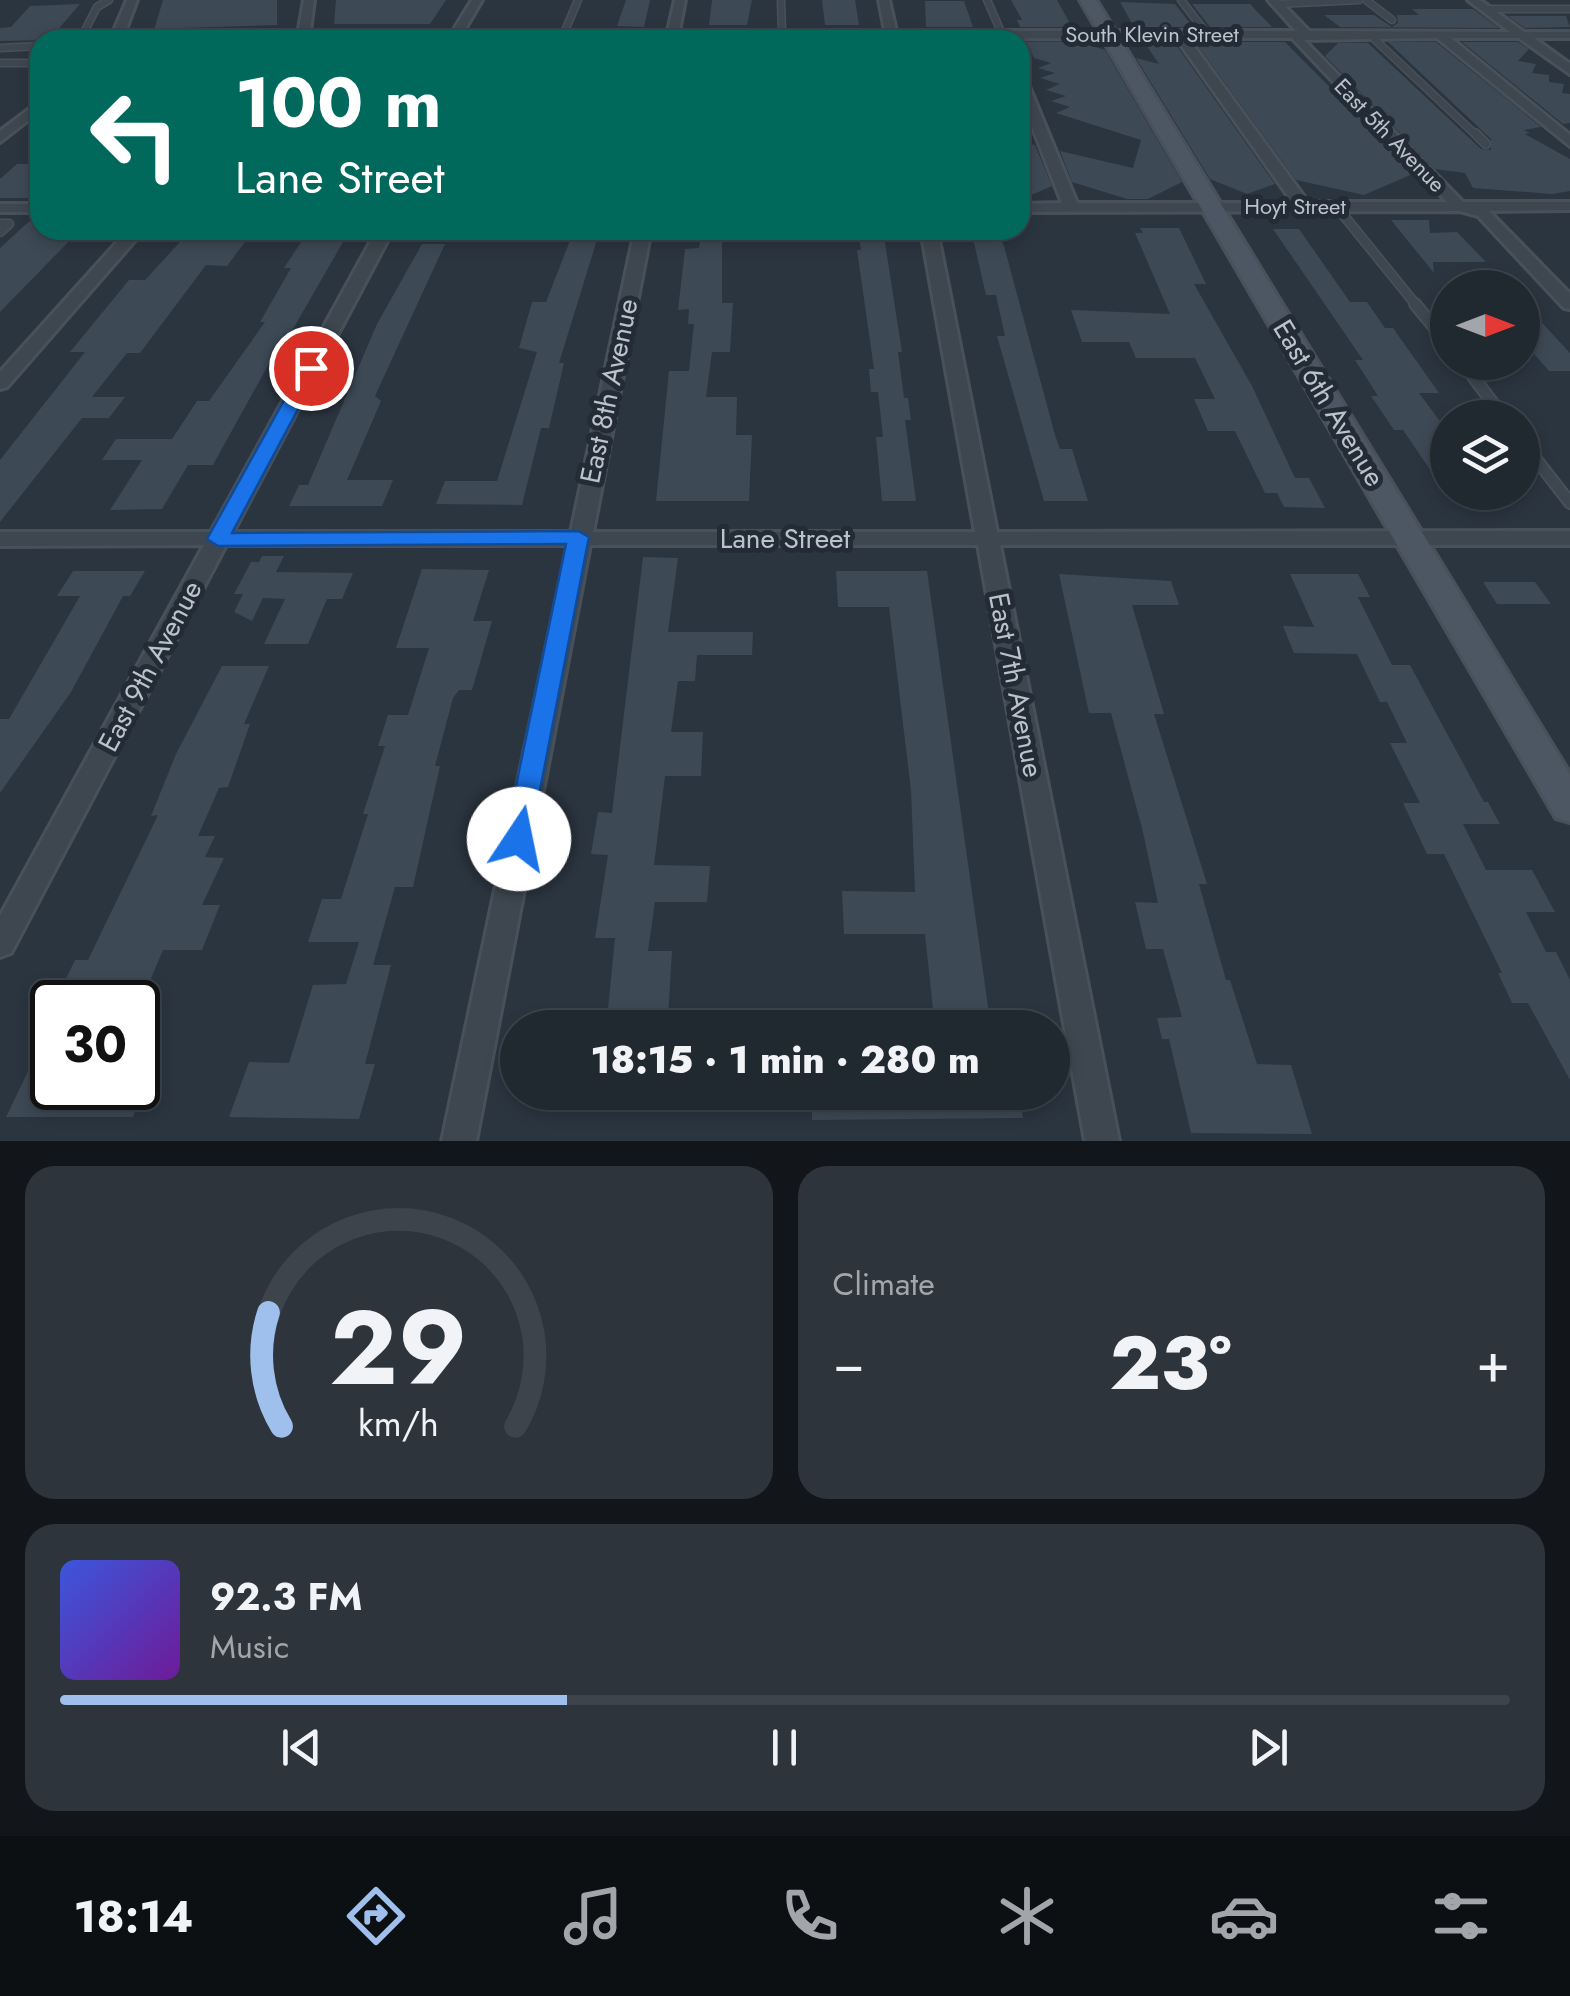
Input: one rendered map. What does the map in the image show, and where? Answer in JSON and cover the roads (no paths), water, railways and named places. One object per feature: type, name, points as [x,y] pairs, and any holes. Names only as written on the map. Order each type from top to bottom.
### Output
[{"type":"street","points":[[120,30],[132,0]]},
{"type":"street","points":[[306,30],[310,0]]},
{"type":"street","points":[[459,30],[477,0]]},
{"type":"street","points":[[674,30],[680,0]]},
{"type":"street","points":[[884,0],[890,30]]},
{"type":"street","name":"East 6th Avenue","points":[[1088,0],[1570,807]]},
{"type":"street","points":[[1473,0],[1570,70]]},
{"type":"street","name":"East 5th Avenue","points":[[1274,2],[1305,34],[1296,39],[1459,206],[1483,213],[1570,304]]},
{"type":"street","points":[[1179,34],[1302,206]]},
{"type":"street","points":[[1439,34],[1570,142]]},
{"type":"street","name":"South Klevin Street","points":[[1030,36],[1570,35]]},
{"type":"street","points":[[1030,103],[1072,207]]},
{"type":"street","points":[[0,138],[30,116]]},
{"type":"street","name":"Hoyt Street","points":[[1030,208],[1570,206]]},
{"type":"street","points":[[0,208],[30,208]]},
{"type":"street","points":[[0,382],[127,240]]},
{"type":"street","name":"East 9th Avenue","points":[[0,944],[380,240]]},
{"type":"street","name":"East 8th Avenue","points":[[460,1141],[578,537],[641,240]]},
{"type":"street","name":"East 7th Avenue","points":[[931,240],[1102,1141]]},
{"type":"street","name":"Lane Street","points":[[0,539],[1570,538]]},
{"type":"lane","points":[[85,30],[97,7],[109,0]]},
{"type":"lane","points":[[566,30],[578,0]]},
{"type":"lane","points":[[781,0],[782,30]]},
{"type":"lane","points":[[987,0],[1000,30]]},
{"type":"lane","points":[[1181,0],[1207,34]]},
{"type":"lane","points":[[1274,2],[1362,0],[1392,20]]},
{"type":"lane","points":[[1486,9],[1570,9]]},
{"type":"lane","points":[[1368,34],[1486,144]]},
{"type":"lane","points":[[0,48],[30,46]]},
{"type":"lane","points":[[0,63],[30,63]]},
{"type":"lane","points":[[1336,206],[1430,322]]},
{"type":"lane","points":[[0,224],[9,224],[0,232]]},
{"type":"lane","points":[[1540,464],[1570,503]]}]
